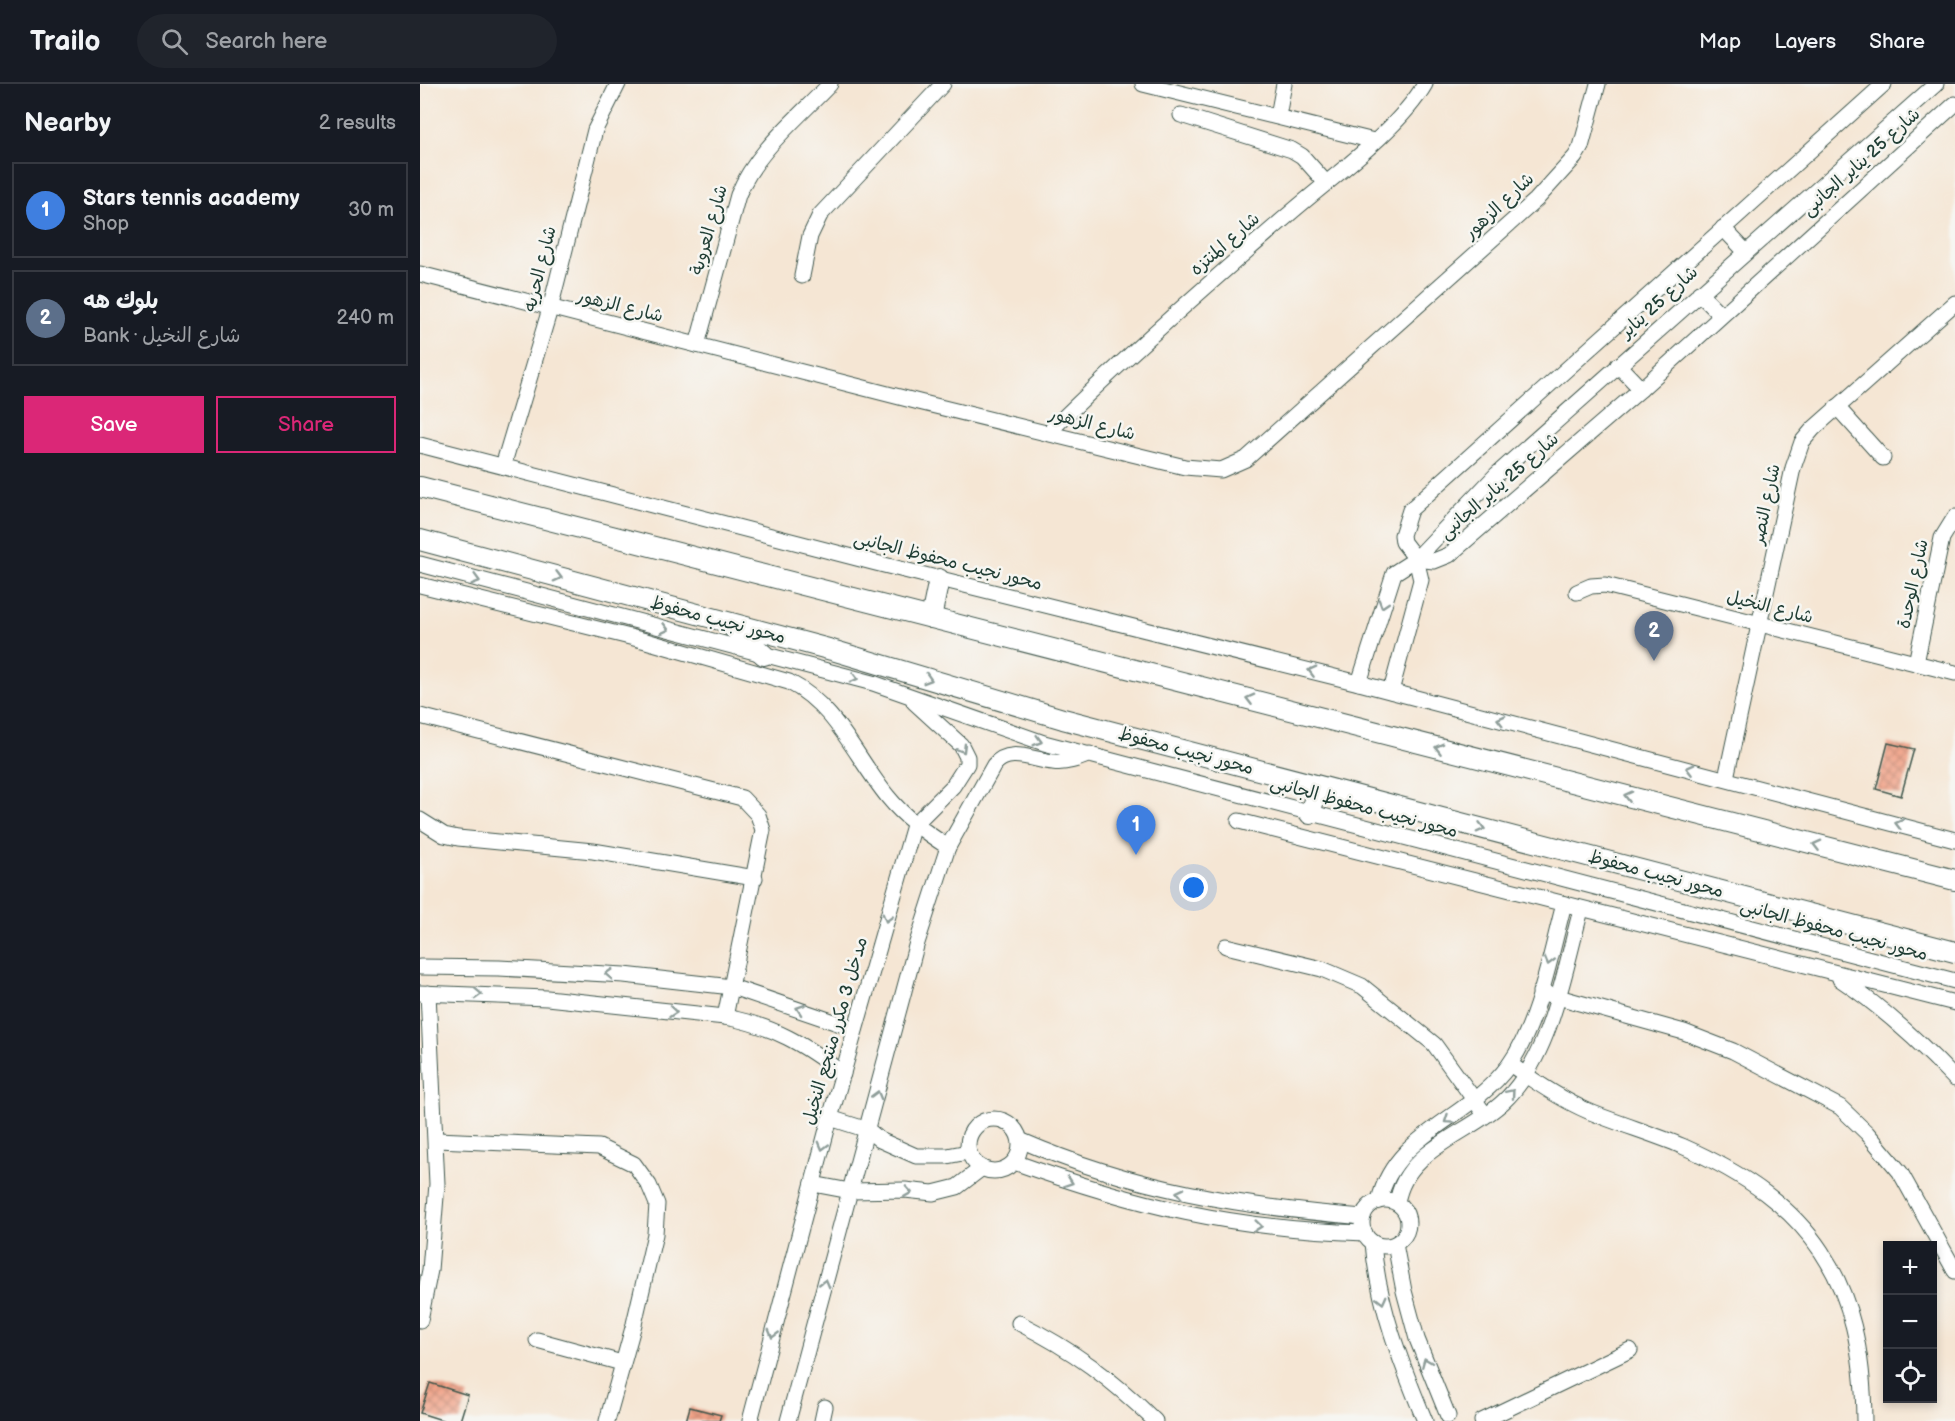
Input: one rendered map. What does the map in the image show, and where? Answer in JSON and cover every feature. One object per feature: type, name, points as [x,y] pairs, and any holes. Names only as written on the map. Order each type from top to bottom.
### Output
[{"type":"main road","points":[[420,487],[1955,880]]},
{"type":"main road","name":"محور نجيب محفوظ","points":[[420,540],[832,650],[1063,719],[1955,952]]},
{"type":"main road","points":[[931,618],[939,579]]},
{"type":"main road","points":[[726,622],[764,655]]},
{"type":"main road","points":[[1310,814],[1318,786]]},
{"type":"street","name":"شارع الحريه","points":[[503,466],[550,309],[595,130],[618,84]]},
{"type":"street","name":"شارع العروبة","points":[[697,345],[738,195],[747,176],[758,160],[830,84]]},
{"type":"street","points":[[802,276],[810,236],[820,215],[944,84]]},
{"type":"street","points":[[1143,84],[1374,141]]},
{"type":"street","points":[[1278,116],[1284,84]]},
{"type":"street","name":"شارع المنتزه","points":[[1048,433],[1126,357],[1374,141],[1412,103],[1425,84]]},
{"type":"street","name":"شارع الزهور","points":[[420,274],[550,309],[1048,433],[1204,470],[1221,470],[1246,459],[1527,208],[1569,166],[1581,147],[1598,84]]},
{"type":"street","points":[[1391,691],[1420,580],[1416,559],[1403,542],[1402,534],[1410,510],[1884,84]]},
{"type":"street","name":"شارع 25 يناير","points":[[1359,683],[1394,573],[1416,559],[1497,474],[1745,251],[1936,84]]},
{"type":"street","name":"شارع 25 يناير الجانبى","points":[[1416,559],[1434,561],[1449,555],[1641,389],[1955,104]]},
{"type":"street","points":[[1181,115],[1292,150],[1302,156],[1326,183]]},
{"type":"street","points":[[1723,228],[1745,251]]},
{"type":"street","points":[[1699,293],[1720,315]]},
{"type":"street","name":"شارع النصر","points":[[1726,778],[1797,454],[1802,442],[1837,407],[1955,303]]},
{"type":"street","points":[[1618,365],[1641,389]]},
{"type":"street","points":[[1837,407],[1883,458]]},
{"type":"street","name":"محور نجيب محفوظ الجانبى","points":[[420,445],[939,579],[1391,691],[1955,840]]},
{"type":"street","name":"شارع الوحدة","points":[[1916,663],[1942,538],[1955,517]]},
{"type":"street","name":"محور نجيب محفوظ الجانبى","points":[[420,564],[905,694],[1005,731],[1310,814],[1955,981]]},
{"type":"street","name":"شارع النخيل","points":[[1577,591],[1591,586],[1605,585],[1955,673]]},
{"type":"street","points":[[421,590],[646,641],[789,682],[804,689],[831,717],[887,796],[914,825],[948,847]]},
{"type":"street","name":"مدخل 3 مكرر منتجع النخيل","points":[[750,1421],[830,1118],[914,825],[963,774],[967,757],[956,740],[905,694]]},
{"type":"street","points":[[420,716],[742,798],[758,815],[763,830],[725,1017]]},
{"type":"street","points":[[788,1421],[916,946],[948,847],[994,765],[1003,757],[1012,754],[1061,762],[1090,754]]},
{"type":"street","points":[[420,820],[444,835],[458,838],[604,852],[755,878]]},
{"type":"street","points":[[1239,821],[1581,910],[1955,1003]]},
{"type":"street","points":[[1453,1418],[1440,1416],[1427,1421],[1392,1336],[1363,1217],[1366,1210],[1378,1201],[1387,1175],[1401,1155],[1476,1102],[1510,1064],[1519,1048],[1540,993],[1564,904]]},
{"type":"street","points":[[1397,1203],[1404,1180],[1422,1157],[1486,1116],[1526,1076],[1557,997],[1581,910]]},
{"type":"street","points":[[1226,946],[1322,969],[1362,986],[1434,1044],[1486,1116]]},
{"type":"street","points":[[420,967],[500,968],[624,975],[732,987],[855,1029]]},
{"type":"street","points":[[1831,973],[1868,997],[1955,1079]]},
{"type":"street","points":[[420,1320],[430,1270],[434,1224],[436,1140],[424,993],[547,998],[725,1017],[750,1022],[790,1037],[843,1074]]},
{"type":"street","points":[[1540,993],[1684,1032],[1733,1051],[1840,1107],[1867,1133],[1900,1172],[1955,1271]]},
{"type":"street","points":[[1510,1064],[1526,1076],[1588,1111],[1681,1146],[1738,1173],[1764,1191],[1809,1233],[1839,1283],[1851,1316],[1861,1357],[1864,1421]]},
{"type":"street","points":[[830,1118],[868,1130],[885,1143],[916,1156],[947,1156],[968,1152]]},
{"type":"street","points":[[992,1118],[1011,1124],[1020,1140],[1018,1156],[1014,1162],[999,1171],[982,1168],[968,1152],[967,1143],[975,1126],[992,1118]]},
{"type":"street","points":[[436,1140],[584,1145],[599,1148],[634,1164],[650,1185],[657,1204],[655,1234],[634,1324],[607,1421]]},
{"type":"street","points":[[1020,1140],[1093,1169],[1168,1190],[1259,1207],[1363,1217]]},
{"type":"street","points":[[1014,1162],[1097,1192],[1201,1218],[1369,1238],[1380,1246],[1395,1244],[1405,1237],[1408,1218],[1397,1203],[1378,1201]]},
{"type":"street","points":[[813,1184],[850,1191],[905,1190],[933,1193],[957,1187],[982,1168]]},
{"type":"street","points":[[1395,1244],[1404,1291],[1417,1339],[1453,1418]]},
{"type":"street","points":[[1019,1323],[1078,1354],[1104,1373],[1155,1421]]},
{"type":"street","points":[[537,1340],[622,1363]]},
{"type":"street","points":[[1482,1421],[1630,1350]]},
{"type":"building","points":[[1888,743],[1914,749],[1901,796],[1876,789]]},
{"type":"building","points":[[430,1383],[468,1395],[460,1421],[445,1421],[420,1413]]},
{"type":"building","points":[[690,1407],[721,1415],[719,1421],[686,1421]]},
{"type":"place","name":"بلوك هه","points":[[1654,661]]},
{"type":"place","name":"Stars tennis academy","points":[[1136,855]]}]
